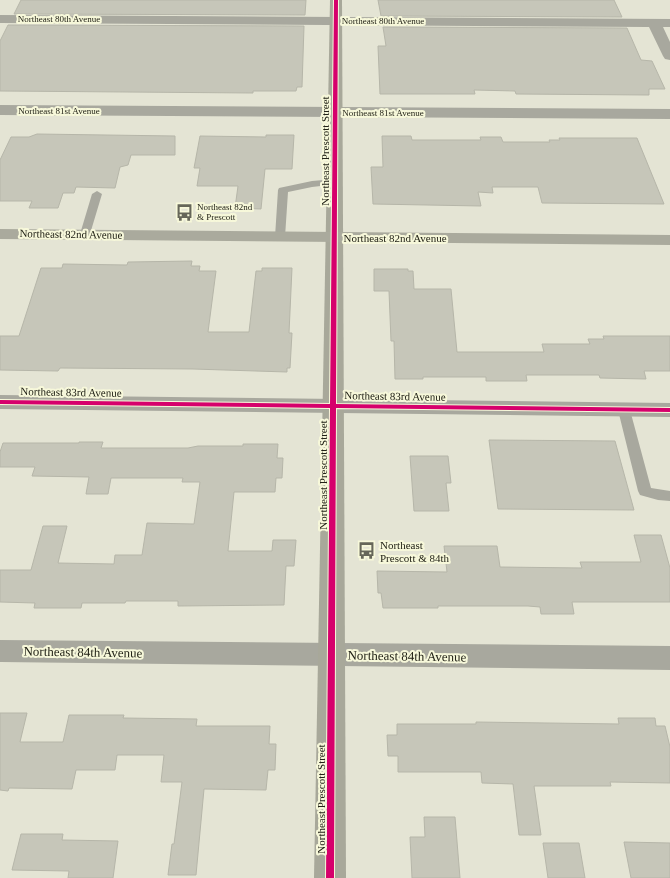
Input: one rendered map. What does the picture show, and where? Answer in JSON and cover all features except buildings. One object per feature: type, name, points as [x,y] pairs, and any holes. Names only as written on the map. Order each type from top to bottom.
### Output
[{"type":"main road","name":"Northeast 82nd Avenue","points":[[0,234],[670,240]]},
{"type":"street","name":"Northeast Prescott Street","points":[[330,878],[336,0]]},
{"type":"street","name":"Northeast 80th Avenue","points":[[0,19],[670,23]]},
{"type":"street","points":[[654,23],[670,56]]},
{"type":"street","name":"Northeast 81st Avenue","points":[[0,110],[670,114]]},
{"type":"street","name":"Northeast 83rd Avenue","points":[[0,402],[670,410]]},
{"type":"street","name":"Northeast 84th Avenue","points":[[0,651],[670,658]]},
{"type":"lane","points":[[280,237],[283,190],[312,184],[335,182]]},
{"type":"lane","points":[[85,234],[97,194]]},
{"type":"lane","points":[[624,410],[645,491],[658,495],[670,496]]},
{"type":"cycle path","points":[[330,878],[336,0]]},
{"type":"cycle path","points":[[0,402],[670,410]]},
{"type":"place","name":"Northeast 82nd & Prescott","points":[[184,212]]},
{"type":"place","name":"Northeast Prescott & 84th","points":[[367,551]]}]
